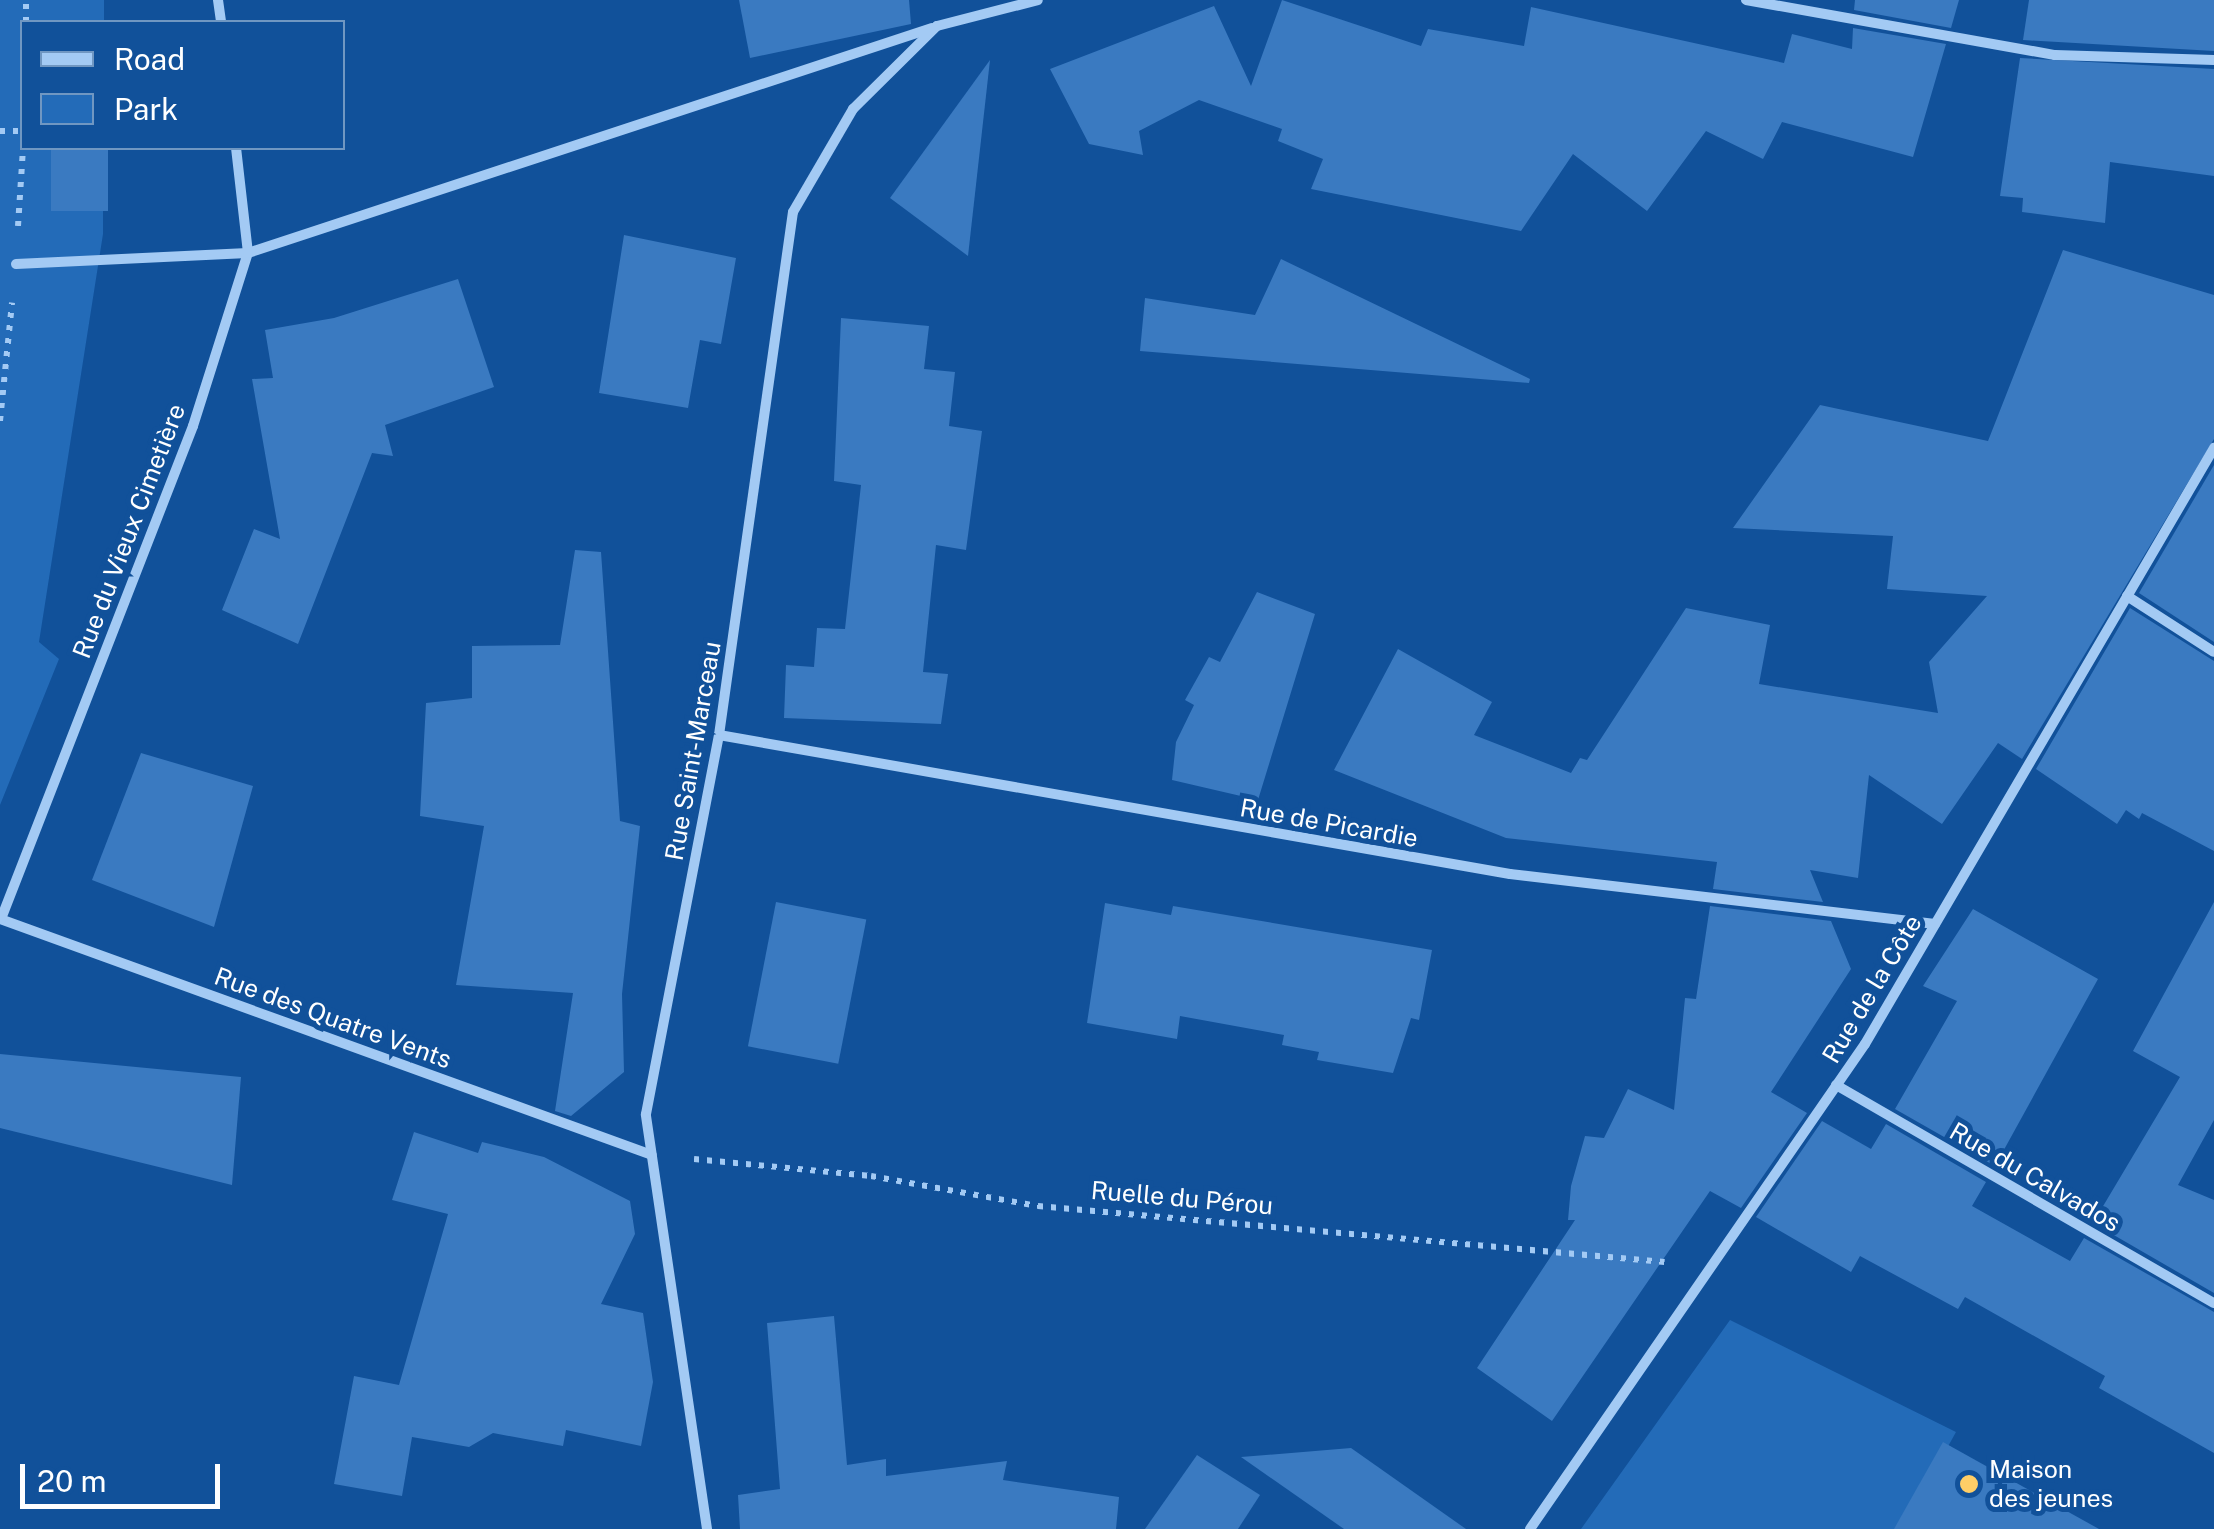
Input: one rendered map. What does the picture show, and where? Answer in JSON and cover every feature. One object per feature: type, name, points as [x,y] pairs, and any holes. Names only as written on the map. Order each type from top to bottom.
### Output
[{"type":"street","name":"Rue Saint-Marceau","points":[[16,264],[248,253],[938,26],[1038,0]]},
{"type":"street","points":[[1746,0],[2055,55],[2214,60]]},
{"type":"street","name":"Rue Saint-Marceau","points":[[707,1529],[646,1114],[719,736],[793,212],[853,109],[938,26]]},
{"type":"street","name":"Rue du Vieux Cimetière","points":[[0,919],[193,426],[248,253],[236,150]]},
{"type":"street","name":"Rue de la Côte","points":[[1530,1529],[1836,1085],[1936,924],[2214,448]]},
{"type":"street","points":[[2127,596],[2214,652]]},
{"type":"street","name":"Rue de Picardie","points":[[719,736],[1510,874],[1936,924]]},
{"type":"street","name":"Rue des Quatre Vents","points":[[0,919],[652,1156]]},
{"type":"street","name":"Rue du Calvados","points":[[1836,1085],[2214,1303]]},
{"type":"path","points":[[0,421],[23,150]]},
{"type":"path","name":"Ruelle du Pérou","points":[[652,1156],[871,1176],[1038,1206],[1711,1266]]},
{"type":"green space","points":[[0,0],[104,0],[104,20],[20,20],[20,150],[103,150],[103,234],[39,642],[59,659],[0,805]]},
{"type":"green space","points":[[1730,1320],[1956,1432],[1908,1519],[1926,1529],[1581,1529]]},
{"type":"building","points":[[739,0],[909,0],[911,24],[750,58]]},
{"type":"building","points":[[1282,0],[1421,46],[1428,29],[1524,46],[1531,7],[1784,63],[1792,34],[1852,49],[1853,28],[1946,44],[1913,157],[1782,122],[1763,159],[1706,131],[1647,211],[1573,154],[1521,231],[1311,189],[1323,159],[1278,141],[1282,129],[1199,100],[1139,131],[1143,155],[1089,144],[1050,69],[1214,6],[1251,86]]},
{"type":"building","points":[[1855,0],[1959,0],[1951,28],[1854,10]]},
{"type":"building","points":[[2029,0],[2214,0],[2214,51],[2023,40]]},
{"type":"building","points":[[2020,58],[2214,69],[2214,176],[2110,162],[2105,223],[2022,212],[2023,198],[2000,196]]},
{"type":"building","points":[[990,60],[968,256],[890,198]]},
{"type":"building","points":[[51,150],[108,150],[108,211],[51,211]]},
{"type":"building","points":[[624,235],[736,258],[721,344],[700,340],[688,408],[599,393]]},
{"type":"building","points":[[2063,250],[2214,295],[2214,439],[2022,759],[1998,743],[1942,824],[1869,775],[1858,878],[1810,870],[1823,902],[1713,889],[1717,862],[1506,838],[1334,770],[1398,649],[1492,702],[1474,735],[1571,773],[1580,758],[1587,760],[1686,608],[1770,625],[1759,684],[1938,713],[1929,662],[1987,596],[1887,589],[1893,536],[1733,528],[1820,405],[1988,441]]},
{"type":"building","points":[[1281,259],[1530,379],[1529,383],[1140,351],[1145,298],[1255,315]]},
{"type":"building","points":[[458,279],[494,387],[385,425],[393,456],[372,453],[298,644],[222,610],[254,529],[280,539],[252,379],[273,378],[265,330],[334,318]]},
{"type":"building","points":[[841,318],[929,326],[924,369],[955,372],[949,426],[982,431],[966,550],[936,545],[923,672],[948,674],[941,724],[784,718],[786,665],[814,667],[817,628],[845,629],[861,485],[834,481]]},
{"type":"building","points":[[2214,465],[2214,642],[2139,593]]},
{"type":"building","points":[[575,550],[601,552],[620,821],[640,826],[622,994],[624,1072],[571,1116],[555,1111],[573,993],[456,985],[484,826],[420,816],[426,703],[472,698],[472,646],[560,645]]},
{"type":"building","points":[[1257,592],[1315,614],[1258,800],[1172,780],[1176,742],[1194,705],[1185,700],[1209,657],[1220,662]]},
{"type":"building","points":[[2130,608],[2214,661],[2214,851],[2142,813],[2139,819],[2126,810],[2117,824],[2036,769]]},
{"type":"building","points":[[141,753],[253,786],[214,927],[92,880]]},
{"type":"building","points":[[776,902],[866,920],[838,1064],[748,1046]]},
{"type":"building","points":[[2214,902],[2214,1120],[2178,1185],[2214,1200],[2214,1293],[2093,1223],[2180,1077],[2133,1051]]},
{"type":"building","points":[[1105,903],[1171,915],[1173,906],[1432,950],[1419,1020],[1411,1018],[1393,1073],[1317,1060],[1319,1052],[1282,1045],[1284,1035],[1180,1016],[1177,1039],[1087,1023]]},
{"type":"building","points":[[1710,906],[1831,921],[1851,969],[1771,1092],[1807,1113],[1741,1208],[1710,1191],[1552,1421],[1477,1368],[1575,1220],[1568,1220],[1571,1186],[1585,1136],[1604,1138],[1628,1089],[1674,1110],[1685,998],[1696,999]]},
{"type":"building","points":[[1973,909],[2098,979],[1995,1166],[1895,1109],[1957,1001],[1923,986]]},
{"type":"building","points":[[0,1054],[241,1077],[232,1185],[0,1128]]},
{"type":"building","points":[[1822,1121],[1871,1149],[1886,1124],[1986,1182],[1972,1206],[2070,1261],[2084,1238],[2214,1312],[2214,1453],[2099,1388],[2105,1376],[1965,1297],[1958,1309],[1860,1256],[1851,1272],[1756,1217]]},
{"type":"building","points":[[414,1132],[478,1153],[482,1142],[544,1157],[630,1201],[635,1234],[601,1304],[643,1313],[653,1382],[641,1446],[566,1430],[563,1446],[493,1433],[469,1447],[412,1437],[402,1496],[334,1484],[354,1376],[399,1385],[448,1214],[392,1200]]},
{"type":"building","points":[[834,1316],[847,1465],[886,1459],[886,1476],[1007,1461],[1003,1480],[1119,1497],[1116,1529],[740,1529],[738,1495],[780,1489],[767,1323]]},
{"type":"building","name":"Maison des jeunes","points":[[1943,1442],[2099,1529],[1894,1529]]},
{"type":"building","points":[[1351,1448],[1466,1529],[1344,1529],[1241,1457]]},
{"type":"building","points":[[1197,1455],[1260,1495],[1238,1529],[1145,1529]]},
{"type":"place","name":"Maison des jeunes","points":[[1969,1484]]}]
